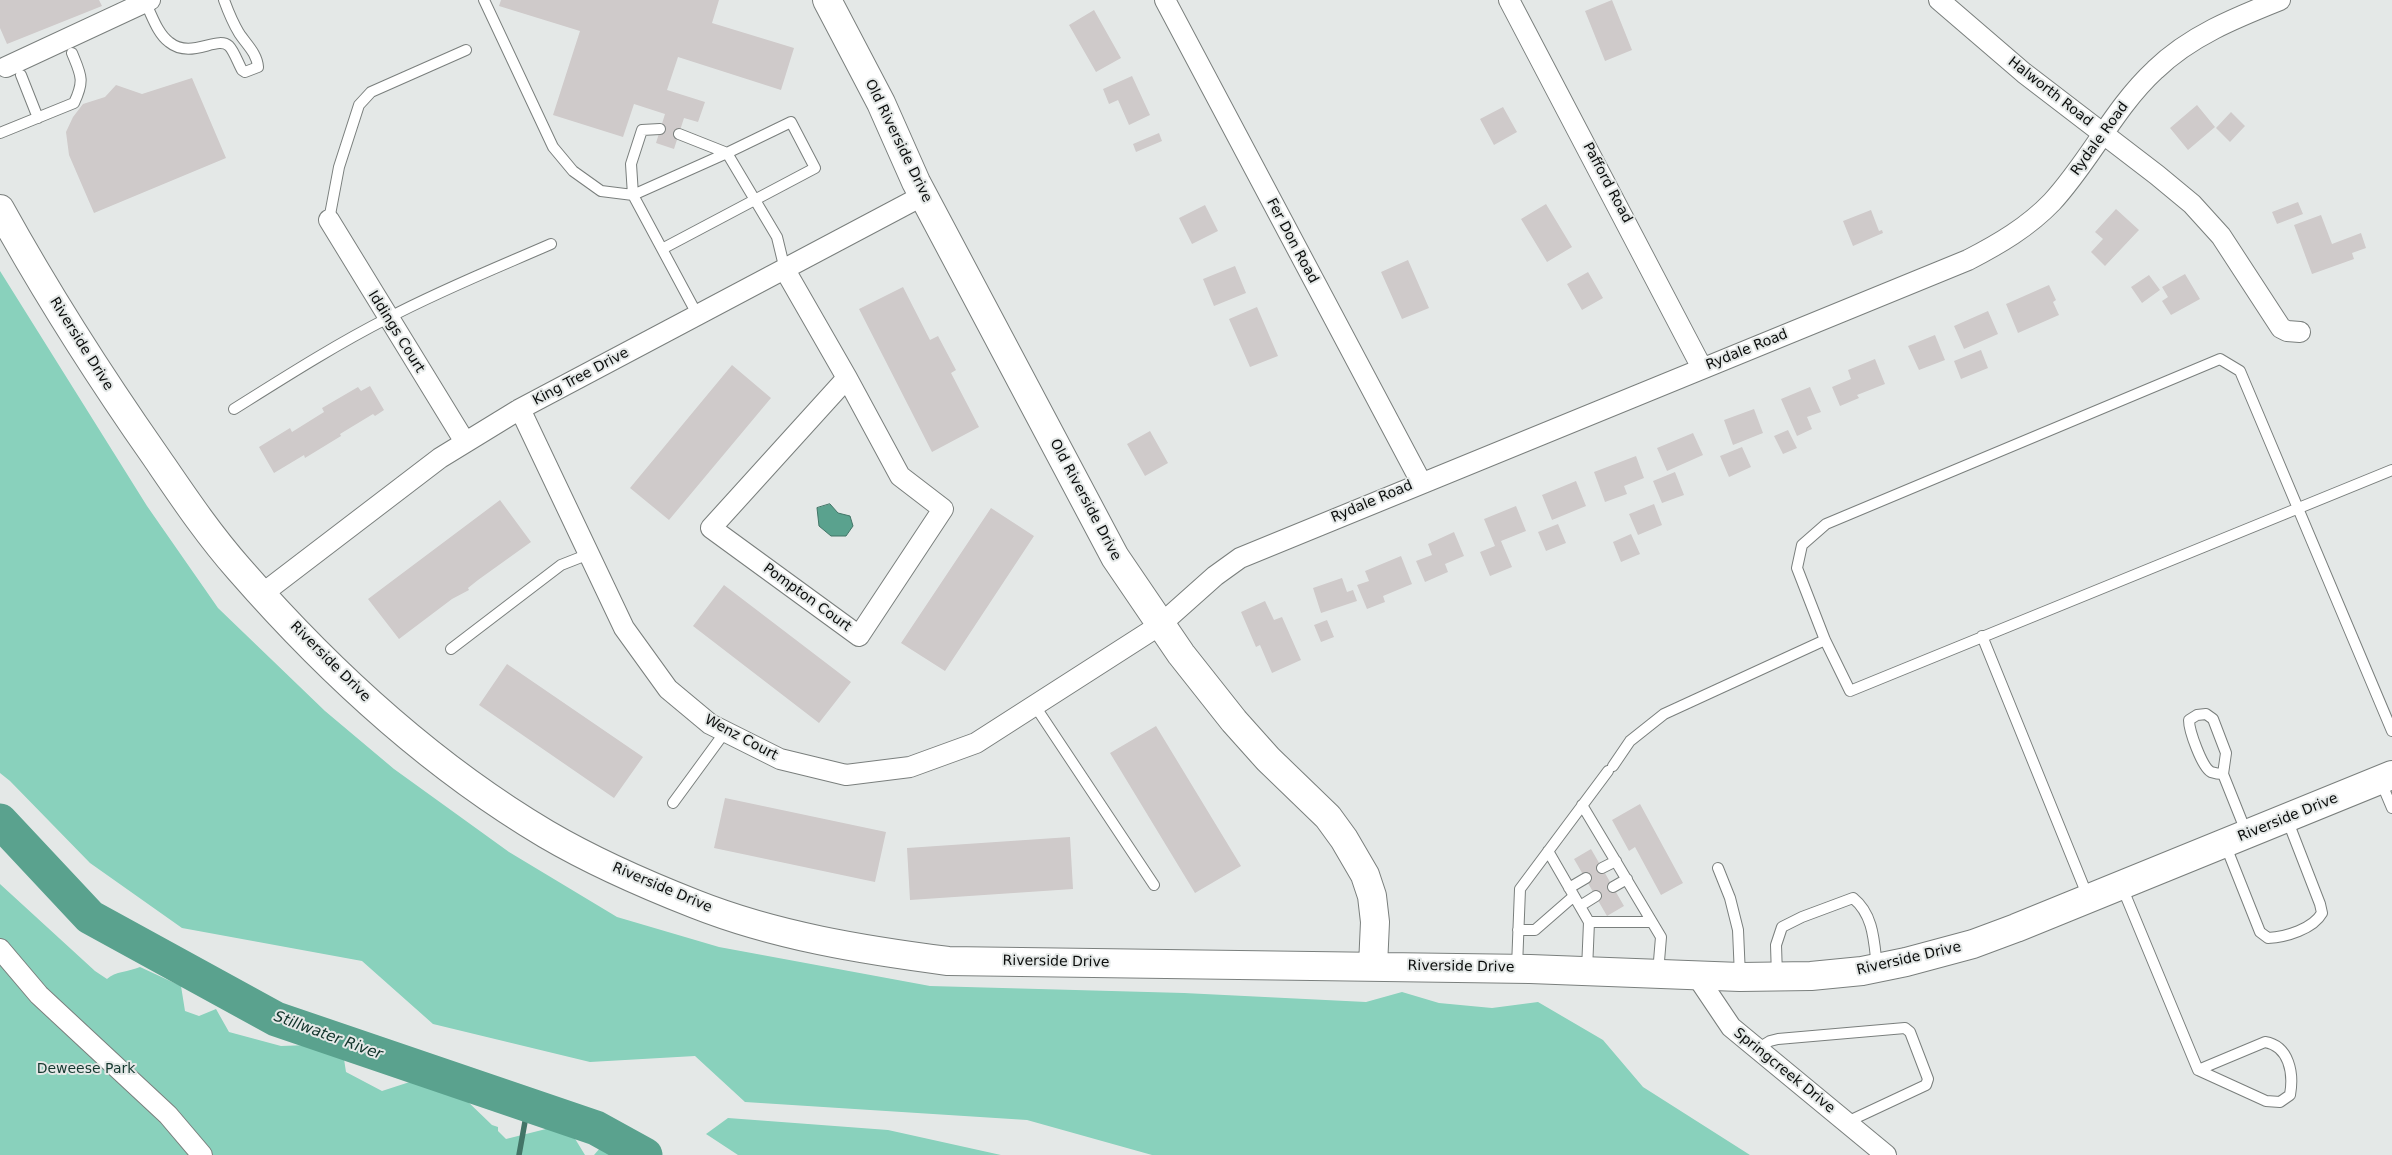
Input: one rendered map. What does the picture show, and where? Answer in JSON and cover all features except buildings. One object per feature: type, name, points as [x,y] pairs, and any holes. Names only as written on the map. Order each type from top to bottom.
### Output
[{"type":"main road","name":"Old Riverside Drive","points":[[827,0],[881,103],[924,196],[1115,557],[1160,625],[1234,721],[1268,758],[1328,817],[1344,839],[1365,875],[1372,896],[1375,922],[1374,966]]},
{"type":"main road","name":"Riverside Drive","points":[[0,210],[26,257],[119,405],[201,522],[262,594],[344,679],[404,733],[495,800],[555,838],[620,872],[698,905],[791,934],[888,953],[948,961],[1516,968],[1740,977],[1811,976],[1877,968],[1973,944],[2089,899],[2386,777]]},
{"type":"street","name":"Fer Don Road","points":[[1164,0],[1421,482]]},
{"type":"street","name":"Pafford Road","points":[[1509,0],[1702,368]]},
{"type":"street","name":"Halworth Road","points":[[1939,0],[2024,73],[2192,204],[2226,242],[2282,328],[2287,331],[2300,332]]},
{"type":"street","name":"Rydale Road","points":[[1160,625],[1215,576],[1240,558],[1421,482],[1968,260],[1998,245],[2027,224],[2051,202],[2138,87],[2174,53],[2202,34],[2280,0]]},
{"type":"street","points":[[14,71],[147,1]]},
{"type":"street","name":"King Tree Drive","points":[[262,594],[432,464],[465,442],[520,409],[924,196]]},
{"type":"street","name":"Iddings Court","points":[[329,220],[387,318],[465,442]]},
{"type":"street","name":"Pompton Court","points":[[785,270],[847,378],[900,476],[943,509],[859,636],[711,528],[847,378]]},
{"type":"street","name":"Wenz Court","points":[[520,409],[624,628],[668,689],[710,724],[780,759],[846,774],[910,767],[976,743],[1160,625]]},
{"type":"street","points":[[0,949],[39,995],[168,1115],[202,1155]]},
{"type":"street","name":"Springcreek Drive","points":[[1696,975],[1731,1027],[1886,1155]]},
{"type":"lane","points":[[147,1],[158,28],[168,42],[180,48],[191,50],[220,42],[228,46],[242,70],[250,71],[258,67],[258,62],[254,52],[238,32],[224,0]]},
{"type":"lane","points":[[484,0],[553,146],[573,171],[601,191],[633,195],[727,154],[791,122],[815,168],[662,249]]},
{"type":"lane","points":[[329,220],[339,168],[359,106],[371,92],[466,50]]},
{"type":"lane","points":[[0,133],[74,102],[81,88],[82,79],[72,53]]},
{"type":"lane","points":[[14,71],[38,118]]},
{"type":"lane","points":[[660,130],[642,130],[631,164],[633,195],[698,316]]},
{"type":"lane","points":[[679,134],[727,154],[777,237],[785,270]]},
{"type":"lane","points":[[234,409],[328,350],[387,318],[551,244]]},
{"type":"lane","points":[[2392,470],[2298,508],[1982,636],[1850,691],[1825,640],[1797,568],[1802,545],[1826,524],[2220,359],[2240,371],[2298,508],[2392,731]]},
{"type":"lane","points":[[451,649],[561,565],[589,554]]},
{"type":"lane","points":[[1982,636],[2089,899]]},
{"type":"lane","points":[[1516,968],[1520,889],[1630,740],[1664,714],[1825,640]]},
{"type":"lane","points":[[1035,706],[1154,885]]},
{"type":"lane","points":[[2223,774],[2211,772],[2204,764],[2189,728],[2189,720],[2198,715],[2206,714],[2213,719],[2226,753],[2223,774],[2236,839],[2260,932],[2268,938],[2280,937],[2317,923],[2322,913],[2286,818]]},
{"type":"lane","points":[[673,803],[725,732]]},
{"type":"lane","points":[[2386,777],[2392,808]]},
{"type":"lane","points":[[1582,806],[1661,937],[1658,973]]},
{"type":"lane","points":[[1548,851],[1588,922],[1587,970]]},
{"type":"lane","points":[[1602,868],[1616,861]]},
{"type":"lane","points":[[1718,868],[1730,898],[1738,930],[1740,977]]},
{"type":"lane","points":[[1518,930],[1535,930],[1586,878]]},
{"type":"lane","points":[[1613,887],[1627,879]]},
{"type":"lane","points":[[2121,886],[2198,1070],[2266,1101],[2280,1102],[2290,1095],[2292,1081],[2284,1052],[2275,1044],[2265,1042],[2198,1070]]},
{"type":"lane","points":[[1580,906],[1596,896]]},
{"type":"lane","points":[[1777,976],[1776,945],[1782,927],[1802,917],[1853,898],[1863,906],[1874,934],[1877,968]]},
{"type":"lane","points":[[1588,922],[1652,922]]},
{"type":"lane","points":[[1757,1049],[1770,1041],[1778,1039],[1899,1027],[1910,1032],[1928,1079],[1926,1085],[1847,1122]]},
{"type":"green space","points":[[0,271],[147,506],[218,608],[325,711],[394,769],[509,852],[617,917],[719,947],[930,986],[1184,993],[1366,1002],[1402,992],[1439,1003],[1492,1008],[1538,1002],[1603,1040],[1643,1087],[1750,1155],[1152,1155],[1027,1120],[745,1102],[695,1056],[590,1062],[433,1024],[362,961],[182,928],[90,863],[0,773]]},
{"type":"green space","name":"Deweese Park","points":[[0,884],[95,971],[107,979],[114,974],[140,967],[181,986],[185,1011],[199,1016],[216,1009],[229,1032],[281,1046],[309,1045],[332,1032],[342,1046],[346,1072],[382,1091],[422,1078],[464,1098],[492,1125],[498,1127],[498,1131],[506,1139],[566,1124],[585,1155],[0,1155]]},
{"type":"green space","points":[[728,1118],[888,1130],[1001,1155],[738,1155],[706,1134]]},
{"type":"green space","points":[[613,1133],[647,1145],[648,1155],[594,1155]]},
{"type":"shaded area","points":[[830,504],[838,513],[850,516],[853,526],[846,536],[831,536],[819,526],[817,508]]},
{"type":"waterway","name":"Stillwater River","points":[[0,821],[90,917],[276,1019],[596,1128],[645,1155]]},
{"type":"waterway","points":[[519,1155],[528,1105]]}]
